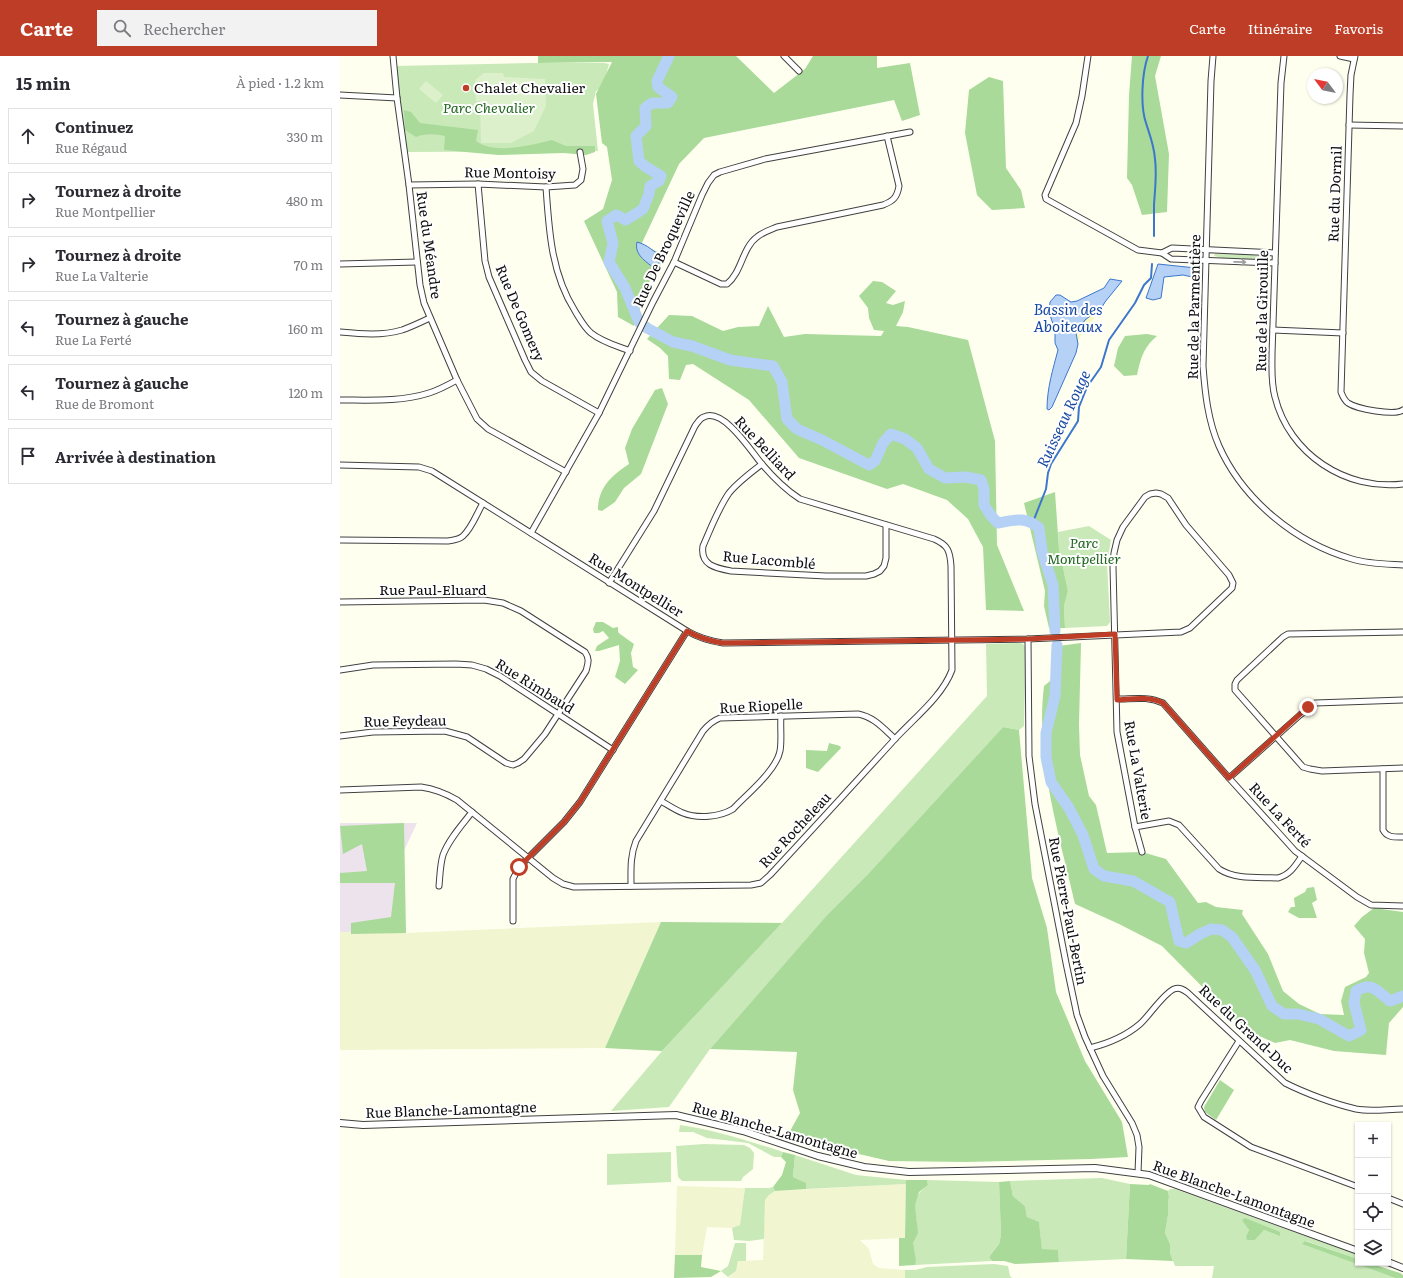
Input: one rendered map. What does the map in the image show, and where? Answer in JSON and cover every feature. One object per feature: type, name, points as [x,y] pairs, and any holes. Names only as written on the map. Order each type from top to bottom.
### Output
[{"type":"street","name":"Rue du Méandre","points":[[393,56],[420,285],[424,303],[430,318],[457,380],[477,419],[488,429],[566,472]]},
{"type":"street","points":[[784,56],[799,71]]},
{"type":"street","points":[[1088,56],[1076,123],[1045,195],[1046,199],[1138,250],[1162,253],[1171,259],[1275,263]]},
{"type":"street","name":"Rue de la Parmentière","points":[[1213,56],[1210,81],[1203,366],[1205,393],[1210,420],[1220,446],[1231,467],[1248,492],[1270,514],[1293,532],[1325,549],[1352,559],[1375,563],[1403,565]]},
{"type":"street","name":"Rue de la Girouille","points":[[1284,56],[1281,83],[1275,253],[1272,376],[1275,398],[1283,419],[1293,436],[1306,452],[1326,467],[1343,476],[1361,482],[1383,486],[1403,484]]},
{"type":"street","points":[[1340,56],[1355,58]]},
{"type":"street","name":"Rue du Dormil","points":[[1355,58],[1351,75],[1341,392],[1343,398],[1348,403],[1358,407],[1376,411],[1401,412],[1403,410]]},
{"type":"street","points":[[340,95],[397,98]]},
{"type":"street","points":[[1349,124],[1403,126]]},
{"type":"street","name":"Rue De Broqueville","points":[[531,533],[599,413],[674,262],[702,195],[711,179],[720,172],[765,159],[910,132]]},
{"type":"street","points":[[674,262],[721,284],[727,284],[736,275],[751,242],[757,236],[766,231],[777,227],[883,205],[889,202],[898,194],[898,186],[887,136]]},
{"type":"street","name":"Rue Montoisy","points":[[409,185],[478,184],[546,187],[575,185],[581,180],[583,169],[580,152]]},
{"type":"street","name":"Rue De Gomery","points":[[478,184],[485,261],[489,276],[531,372],[542,381],[599,413]]},
{"type":"street","points":[[546,187],[552,249],[557,272],[570,304],[583,325],[592,334],[609,343],[630,351]]},
{"type":"street","points":[[1162,253],[1172,248],[1275,253]]},
{"type":"street","points":[[340,264],[417,262]]},
{"type":"street","points":[[340,332],[375,334],[388,333],[402,330],[430,318]]},
{"type":"street","points":[[1273,330],[1343,333]]},
{"type":"street","points":[[340,400],[389,400],[411,397],[428,393],[457,380]]},
{"type":"street","name":"Rue Belliard","points":[[609,583],[654,511],[695,426],[700,419],[705,416],[710,416],[725,422],[732,427],[762,464],[792,494],[800,499],[934,539],[946,546],[950,555],[951,566],[952,640]]},
{"type":"street","name":"Rue Lacomblé","points":[[762,464],[747,475],[730,492],[722,505],[703,546],[702,553],[704,559],[710,565],[731,571],[826,576],[866,576],[880,571],[884,566],[886,558],[886,525]]},
{"type":"street","name":"Rue Montpellier","points":[[340,465],[419,467],[432,471],[687,631],[699,638],[723,643],[1028,639],[1181,632],[1190,628],[1232,588],[1233,583]]},
{"type":"street","name":"Rue La Valterie","points":[[1142,852],[1117,732],[1113,567],[1117,540],[1123,527],[1144,497],[1156,493],[1168,498],[1186,525],[1229,575],[1233,583]]},
{"type":"street","points":[[340,540],[456,540],[468,531],[483,503]]},
{"type":"street","name":"Rue Paul-Eluard","points":[[340,602],[484,600],[503,603],[521,611],[585,652],[588,657],[589,662],[586,671],[558,714]]},
{"type":"street","points":[[513,921],[514,879],[519,867],[564,822],[580,802],[687,631]]},
{"type":"street","points":[[1403,632],[1288,634],[1241,675],[1235,684],[1235,690],[1238,694],[1303,767],[1310,770],[1322,771],[1403,768]]},
{"type":"street","name":"Rue Pierre-Paul-Bertin","points":[[1028,639],[1030,756],[1035,804],[1073,996],[1077,1015],[1090,1048],[1103,1076],[1132,1123],[1137,1135],[1139,1147],[1138,1173]]},
{"type":"street","name":"Rue Rocheleau","points":[[340,790],[421,787],[444,793],[457,800],[553,878],[563,884],[574,886],[741,886],[761,883],[770,876],[941,691],[948,681],[952,670],[952,640]]},
{"type":"street","name":"Rue Rimbaud","points":[[340,670],[373,666],[456,664],[472,665],[486,669],[500,676],[613,750]]},
{"type":"street","name":"Rue La Ferté","points":[[1117,700],[1148,698],[1156,699],[1163,703],[1295,851],[1357,897],[1371,905],[1403,906]]},
{"type":"street","points":[[1229,778],[1308,707],[1315,703],[1403,700]]},
{"type":"street","name":"Rue Feydeau","points":[[340,736],[373,732],[445,731],[467,737],[499,759],[513,764],[524,759],[545,734],[558,714]]},
{"type":"street","name":"Rue Riopelle","points":[[631,886],[630,861],[636,841],[703,731],[713,720],[720,718],[858,714],[867,716],[874,720],[895,739]]},
{"type":"street","points":[[661,801],[684,814],[699,816],[725,813],[733,809],[771,769],[777,760],[780,750],[781,716]]},
{"type":"street","points":[[1383,769],[1383,830],[1390,836],[1403,837]]},
{"type":"street","points":[[439,886],[443,854],[451,840],[472,812]]},
{"type":"street","points":[[1136,827],[1169,821],[1174,822],[1179,825],[1219,869],[1234,876],[1283,877],[1290,873],[1302,856]]},
{"type":"street","name":"Rue du Grand-Duc","points":[[1090,1048],[1124,1034],[1134,1028],[1141,1023],[1168,993],[1178,988],[1188,993],[1278,1078],[1296,1089],[1357,1109],[1403,1109]]},
{"type":"street","points":[[1239,1041],[1198,1107],[1204,1117],[1251,1147],[1355,1186]]},
{"type":"street","name":"Rue Blanche-Lamontagne","points":[[340,1123],[363,1125],[676,1115],[743,1131],[818,1156],[864,1167],[909,1172],[1095,1168],[1149,1175],[1355,1250]]},
{"type":"street","points":[[1391,1199],[1403,1204]]},
{"type":"street","points":[[1391,1263],[1403,1268]]},
{"type":"shaded area","points":[[538,56],[736,56],[774,93],[805,69],[813,56],[877,56],[877,68],[910,63],[920,115],[902,121],[894,100],[704,138],[679,164],[641,245],[661,253],[661,265],[654,269],[634,326],[618,317],[617,292],[584,221],[603,209],[612,180],[607,147],[602,143],[596,94],[612,62],[538,63]]},
{"type":"shaded area","points":[[1132,56],[1161,56],[1155,76],[1169,154],[1167,212],[1142,215],[1132,185],[1127,178],[1129,95]]},
{"type":"shaded area","points":[[989,77],[1003,81],[1006,168],[1021,190],[1025,208],[992,210],[977,195],[965,133],[969,90]]},
{"type":"shaded area","points":[[404,110],[411,112],[420,123],[478,130],[476,141],[483,145],[492,147],[513,148],[552,140],[566,146],[595,146],[595,152],[586,155],[564,153],[498,155],[444,150],[445,136],[430,134],[416,137],[405,130]]},
{"type":"shaded area","points":[[873,281],[882,282],[896,291],[886,303],[893,305],[905,301],[903,312],[896,326],[908,327],[968,340],[995,441],[997,545],[1024,611],[986,610],[983,547],[968,519],[947,500],[903,484],[887,489],[799,458],[749,400],[693,364],[686,365],[680,380],[669,379],[668,356],[647,339],[669,315],[692,316],[723,331],[738,327],[759,326],[768,306],[784,337],[805,334],[881,336],[884,331],[874,330],[869,318],[868,308],[859,296]]},
{"type":"shaded area","points":[[1147,334],[1157,336],[1152,340],[1143,354],[1137,375],[1124,376],[1114,366],[1118,348],[1125,336]]},
{"type":"shaded area","points":[[662,388],[668,404],[641,474],[624,488],[615,502],[602,511],[598,510],[600,495],[607,483],[629,464],[625,448],[632,429],[655,390]]},
{"type":"shaded area","points":[[1055,492],[1059,549],[1068,591],[1064,606],[1065,628],[1049,628],[1044,606],[1045,591],[1024,503]]},
{"type":"shaded area","points":[[596,622],[603,622],[613,628],[618,627],[618,632],[634,644],[631,653],[633,667],[638,670],[625,684],[615,677],[620,661],[619,645],[595,651],[597,646],[609,638],[603,631],[594,633],[593,629]]},
{"type":"shaded area","points":[[1081,643],[1079,725],[1080,755],[1089,796],[1096,805],[1107,853],[1142,852],[1166,859],[1198,903],[1206,902],[1216,907],[1243,910],[1242,914],[1268,954],[1283,991],[1299,1004],[1320,1014],[1344,1015],[1341,1001],[1345,987],[1366,977],[1369,973],[1364,953],[1365,939],[1354,926],[1362,917],[1374,908],[1403,912],[1403,1007],[1389,1023],[1386,1055],[1334,1051],[1290,1040],[1275,1043],[1244,1029],[1162,946],[1075,904],[1050,796],[1043,741],[1042,713],[1044,686],[1056,676],[1059,646]]},
{"type":"shaded area","points":[[1003,727],[1019,730],[1032,878],[1047,928],[1056,992],[1085,1061],[1122,1122],[1128,1157],[966,1162],[889,1161],[833,1148],[789,1133],[800,1113],[793,1090],[797,1052],[710,1049],[827,915],[869,873]]},
{"type":"shaded area","points":[[829,743],[840,746],[841,748],[818,772],[806,768],[806,750],[827,751]]},
{"type":"shaded area","points":[[340,823],[417,823],[402,855],[405,933],[340,932]]},
{"type":"shaded area","points":[[404,823],[406,933],[351,934],[351,923],[391,917],[395,883],[340,883],[340,873],[367,871],[362,844],[343,854],[340,826]]},
{"type":"shaded area","points":[[1314,887],[1317,900],[1312,903],[1317,918],[1299,918],[1288,912],[1291,907],[1295,907],[1294,898],[1305,892],[1307,888]]},
{"type":"shaded area","points":[[661,922],[605,1048],[340,1050],[340,932],[405,933]]},
{"type":"shaded area","points":[[661,922],[782,923],[662,1051],[605,1048]]},
{"type":"shaded area","points":[[1220,1080],[1234,1090],[1216,1120],[1205,1112],[1204,1107]]},
{"type":"shaded area","points":[[783,1152],[795,1155],[793,1177],[806,1183],[806,1189],[775,1191],[773,1187],[782,1175],[786,1162],[781,1157]]},
{"type":"shaded area","points":[[906,1180],[927,1180],[928,1185],[919,1192],[915,1205],[918,1233],[913,1243],[916,1261],[915,1265],[899,1266],[899,1238],[905,1238]]},
{"type":"shaded area","points":[[1010,1181],[1013,1196],[1025,1206],[1027,1217],[1039,1222],[1042,1249],[1058,1250],[1059,1262],[1015,1264],[1004,1261],[992,1261],[989,1257],[999,1244],[1001,1235],[999,1182]]},
{"type":"shaded area","points":[[906,1184],[905,1238],[860,1240],[869,1249],[873,1264],[879,1268],[905,1270],[905,1278],[728,1278],[736,1271],[738,1261],[763,1260],[765,1200],[775,1191]]},
{"type":"shaded area","points":[[1130,1184],[1150,1184],[1168,1191],[1168,1215],[1165,1233],[1170,1244],[1170,1253],[1173,1261],[1126,1259]]},
{"type":"shaded area","points":[[677,1186],[745,1188],[740,1225],[732,1228],[707,1227],[702,1255],[675,1255]]},
{"type":"shaded area","points":[[1245,1218],[1280,1232],[1280,1236],[1264,1230],[1255,1240],[1247,1240],[1246,1236],[1249,1230],[1242,1220]]},
{"type":"shaded area","points":[[1305,1241],[1355,1258],[1355,1263],[1302,1244]]},
{"type":"shaded area","points":[[675,1255],[702,1255],[701,1267],[721,1271],[711,1277],[674,1278]]},
{"type":"shaded area","points":[[1362,1266],[1378,1266],[1403,1275],[1403,1278],[1395,1278]]},
{"type":"green space","name":"Parc Chevalier","points":[[531,63],[609,64],[603,86],[596,91],[593,104],[598,151],[405,152],[394,66]]},
{"type":"green space","points":[[484,73],[503,73],[504,77],[545,79],[546,106],[534,131],[511,143],[481,143],[480,101],[476,101],[475,80]]},
{"type":"green space","points":[[426,81],[443,95],[436,103],[419,89]]},
{"type":"green space","points":[[1215,254],[1253,255],[1267,258],[1265,260],[1227,259],[1214,256]]},
{"type":"green space","name":"Parc Montpellier","points":[[1089,526],[1111,540],[1107,563],[1110,622],[1107,626],[1065,628],[1064,606],[1068,591],[1059,549],[1058,532]]},
{"type":"green space","points":[[1020,643],[1026,648],[1024,726],[1019,730],[1003,727],[869,873],[827,915],[710,1049],[669,1107],[611,1111],[662,1051],[782,923],[987,696],[986,644]]},
{"type":"green space","points":[[680,1125],[719,1133],[783,1152],[781,1157],[774,1157],[748,1143],[707,1138],[693,1132],[679,1132]]},
{"type":"green space","points":[[704,1144],[744,1145],[750,1148],[754,1153],[753,1169],[743,1177],[741,1181],[682,1181],[678,1177],[676,1146]]},
{"type":"green space","points":[[671,1152],[671,1182],[607,1185],[607,1154]]},
{"type":"green space","points":[[795,1155],[856,1175],[906,1180],[906,1184],[806,1189],[805,1183],[793,1177]]},
{"type":"green space","points":[[1102,1178],[1130,1184],[1126,1259],[1059,1262],[1058,1250],[1042,1250],[1039,1223],[1027,1217],[1025,1206],[1013,1196],[1010,1181]]},
{"type":"green space","points":[[927,1180],[999,1182],[1001,1235],[999,1244],[989,1257],[992,1261],[915,1265],[913,1242],[917,1231],[917,1224],[915,1206],[918,1196],[928,1185]]},
{"type":"green space","points":[[773,1187],[775,1191],[765,1200],[764,1239],[749,1241],[734,1240],[732,1228],[740,1225],[745,1188]]},
{"type":"green space","points":[[1170,1189],[1175,1189],[1355,1254],[1355,1258],[1306,1241],[1303,1244],[1355,1263],[1355,1266],[1363,1266],[1395,1278],[1212,1278],[1214,1266],[1175,1266],[1170,1253],[1170,1244],[1165,1233],[1169,1197],[1168,1191]],"holes":[[[1243,1220],[1280,1236],[1264,1230],[1255,1240],[1246,1236],[1249,1230]]]},
{"type":"green space","points":[[735,1243],[746,1243],[746,1261],[738,1261],[736,1271],[728,1277],[721,1271],[728,1266]]},
{"type":"green space","points":[[994,1264],[1008,1266],[1010,1276],[1012,1278],[905,1278],[905,1270],[915,1270],[927,1267]]},
{"type":"sand","points":[[1102,307],[1081,335],[1078,342],[1076,333],[1085,320]]},
{"type":"water","points":[[637,242],[647,246],[663,258],[654,268],[639,254],[636,246]]},
{"type":"water","points":[[1158,264],[1196,268],[1192,277],[1183,275],[1164,277],[1161,298],[1153,300],[1146,298]]},
{"type":"water","name":"Bassin des Aboiteaux","points":[[1110,279],[1122,281],[1102,307],[1085,320],[1076,333],[1078,344],[1076,353],[1052,407],[1049,410],[1047,409],[1048,394],[1058,350],[1055,343],[1055,330],[1049,312],[1050,302],[1056,295],[1060,295],[1071,302],[1077,301],[1104,288]]},
{"type":"waterway","points":[[669,56],[657,81],[658,87],[672,97],[668,103],[652,103],[645,108],[646,126],[636,136],[639,161],[661,176],[659,181],[650,186],[649,194],[643,209],[626,220],[616,215],[607,221],[613,243],[609,262],[625,288],[639,322],[673,342],[692,346],[730,360],[773,366],[782,382],[787,419],[797,429],[822,440],[869,465],[875,461],[883,443],[891,434],[905,439],[917,448],[929,469],[945,478],[966,477],[981,480],[984,489],[984,505],[998,523],[1024,520],[1039,528],[1042,551],[1053,585],[1055,631]]},
{"type":"waterway","name":"Ruisseau Rouge","points":[[1148,56],[1143,80],[1142,98],[1144,116],[1153,145],[1156,165],[1154,236]]},
{"type":"waterway","name":"Ruisseau Rouge","points":[[1033,522],[1046,489],[1051,464],[1078,421],[1079,407],[1087,387],[1101,367],[1109,340],[1135,303],[1144,285],[1151,278],[1152,264]]},
{"type":"waterway","points":[[1057,645],[1055,696],[1046,733],[1046,757],[1051,782],[1069,808],[1083,835],[1094,869],[1104,876],[1133,881],[1170,902],[1179,941],[1186,943],[1211,929],[1222,930],[1232,937],[1255,970],[1272,1006],[1284,1014],[1298,1014],[1319,1019],[1349,1036],[1361,1030],[1354,1003],[1356,991],[1366,987],[1374,988],[1390,1001],[1403,996]]},
{"type":"place","name":"Chalet Chevalier","points":[[466,88]]},
{"type":"route","points":[[519,867],[536,848],[564,822],[580,802],[687,631],[699,638],[723,643],[1028,639],[1115,634],[1117,700],[1148,698],[1156,699],[1163,703],[1229,778],[1308,707]]}]
